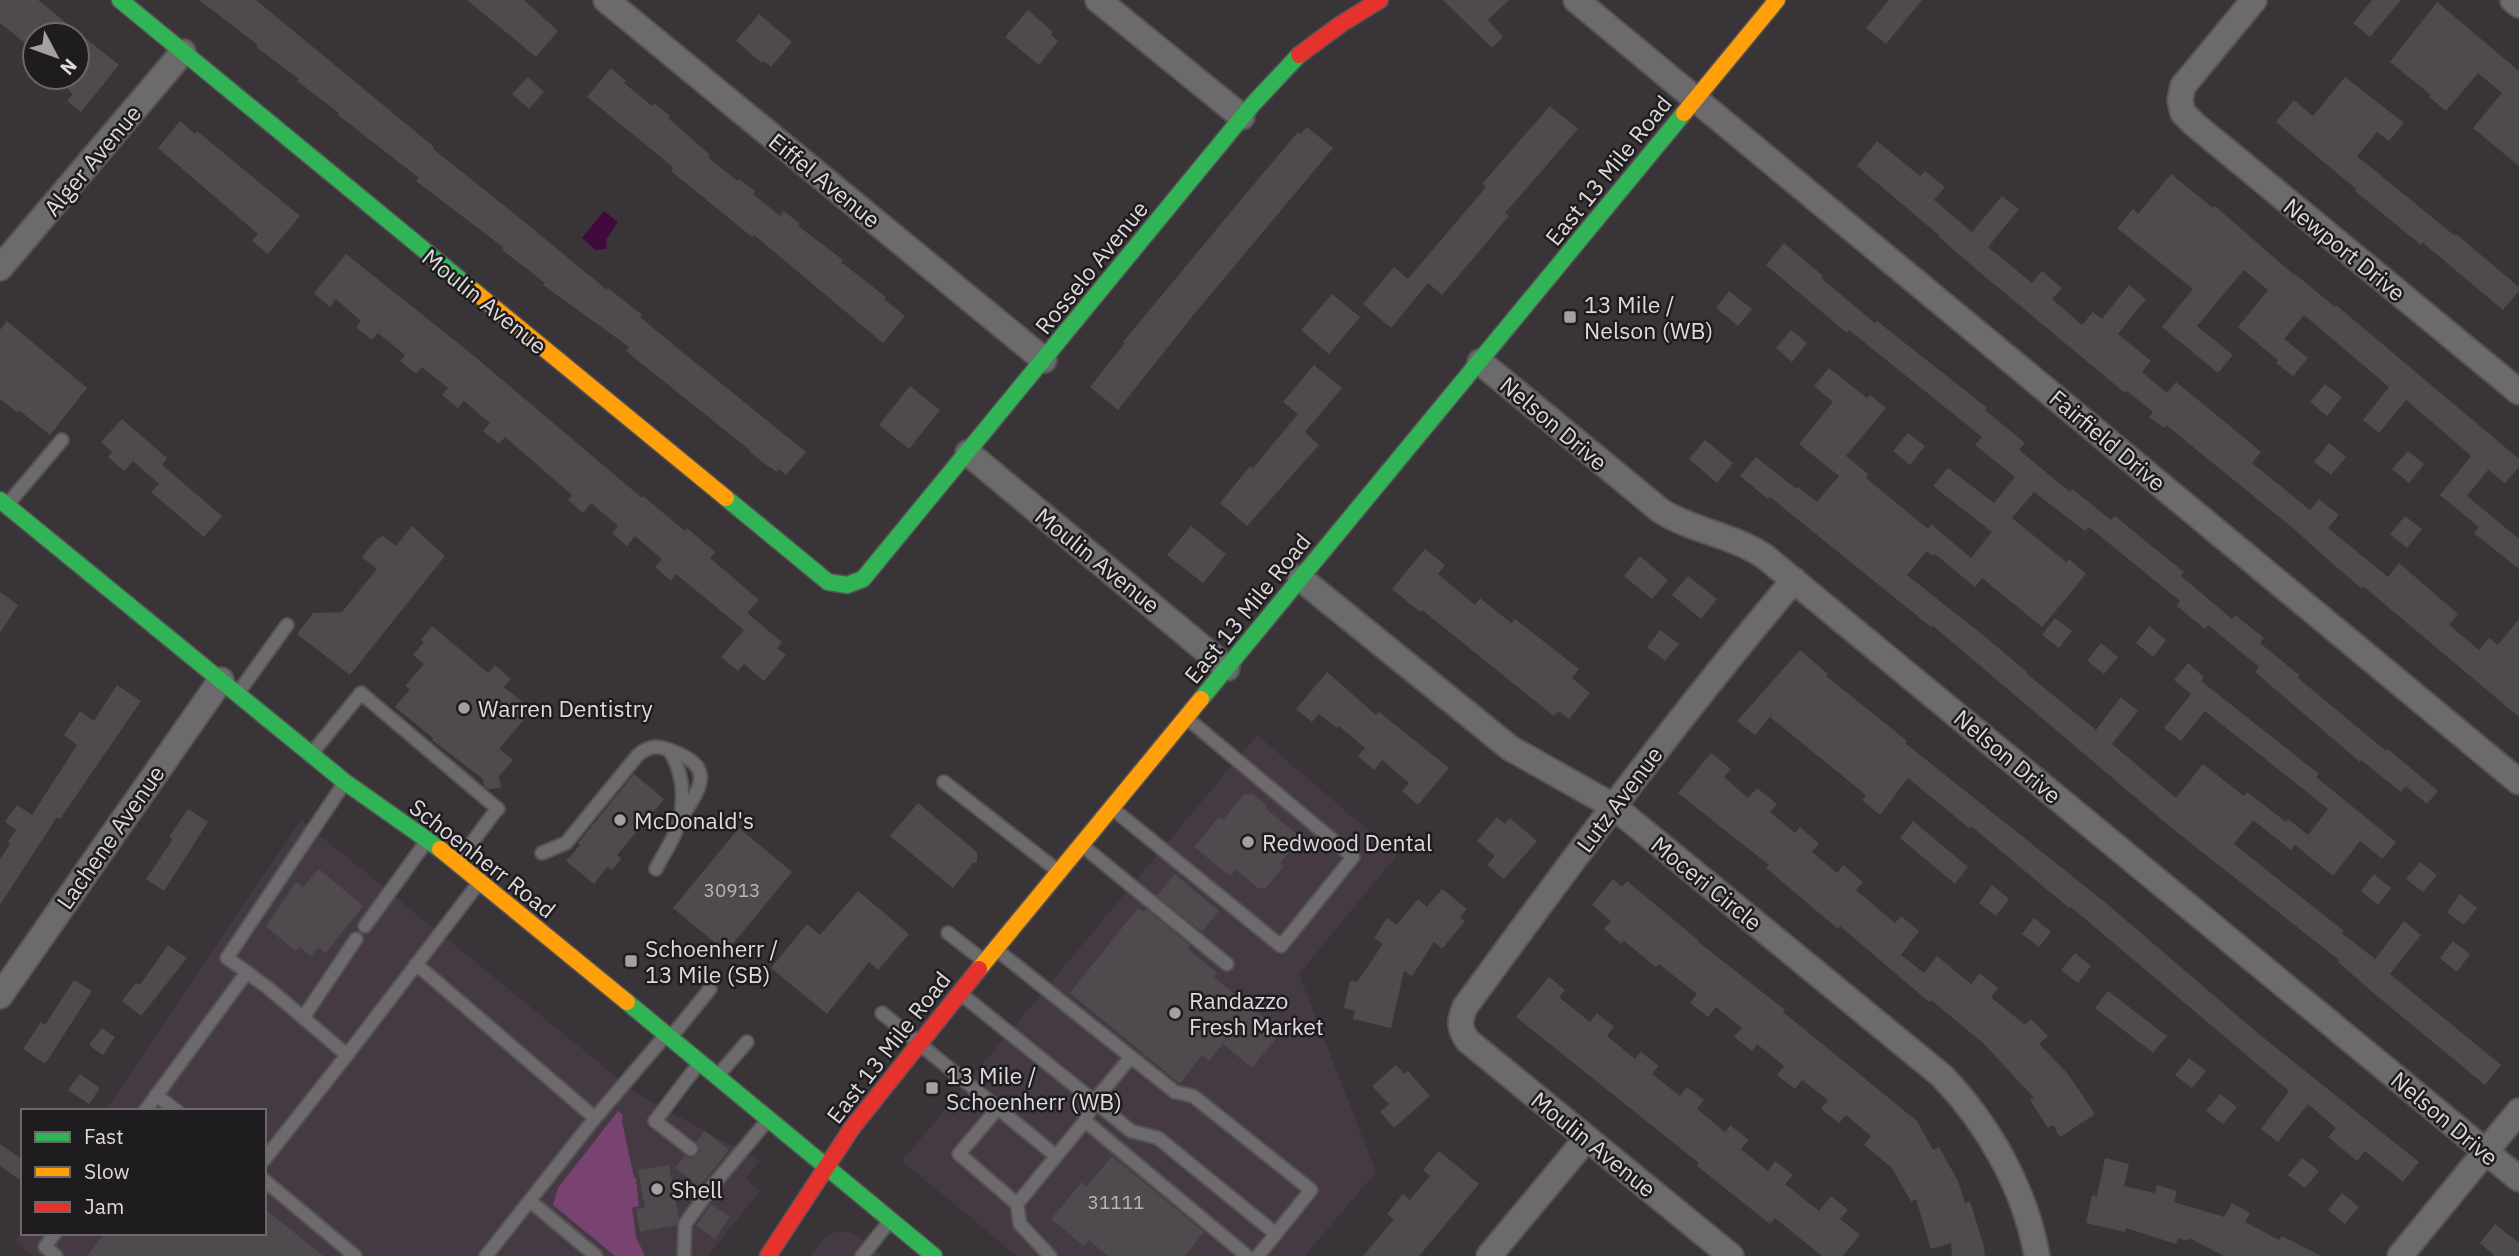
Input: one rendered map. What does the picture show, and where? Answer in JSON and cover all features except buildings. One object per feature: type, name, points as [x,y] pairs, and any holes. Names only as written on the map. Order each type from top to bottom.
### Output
[{"type":"main road","name":"Moulin Avenue","points":[[120,0],[828,582],[841,586],[856,584]]},
{"type":"main road","name":"Rosselo Avenue","points":[[856,584],[867,576],[1242,117],[1301,54],[1341,24],[1380,0]]},
{"type":"main road","name":"East 13 Mile Road","points":[[777,1253],[852,1128],[918,1043],[1777,0]]},
{"type":"main road","name":"Schoenherr Road","points":[[3,503],[345,782],[428,839],[934,1256]]},
{"type":"street","name":"Eiffel Avenue","points":[[606,0],[1044,360]]},
{"type":"street","points":[[1098,0],[1242,117]]},
{"type":"street","name":"Fairfield Drive","points":[[1576,0],[2519,782]]},
{"type":"street","name":"Newport Drive","points":[[2253,0],[2183,86],[2180,100],[2183,113],[2519,392]]},
{"type":"street","points":[[2513,0],[2519,5]]},
{"type":"street","name":"Alger Avenue","points":[[0,268],[183,52]]},
{"type":"street","name":"Nelson Drive","points":[[1480,362],[1661,512],[1751,548],[1794,580],[2519,1179]]},
{"type":"street","name":"Moulin Avenue","points":[[968,453],[1227,668]]},
{"type":"street","name":"Moceri Circle","points":[[1300,578],[1510,748],[1613,806],[1927,1063],[1955,1090],[1988,1134],[2007,1167],[2022,1201],[2037,1256]]},
{"type":"street","name":"Lutz Avenue","points":[[1461,1028],[1460,1018],[1465,1007],[1613,806],[1696,698],[1794,580]]},
{"type":"street","name":"Lachene Avenue","points":[[0,996],[229,687]]},
{"type":"street","name":"Moulin Avenue","points":[[1461,1028],[1468,1041],[1731,1256]]},
{"type":"street","points":[[2400,1256],[2519,1111]]},
{"type":"street","points":[[1489,1256],[1587,1138]]},
{"type":"lane","points":[[3,503],[62,440]]},
{"type":"lane","points":[[229,687],[287,625]]},
{"type":"lane","points":[[312,754],[361,693],[496,811],[457,863]]},
{"type":"lane","points":[[1112,808],[1280,946],[1353,858],[1186,718]]},
{"type":"lane","points":[[542,853],[566,843],[642,751],[658,746],[690,758],[701,775],[701,785],[656,869]]},
{"type":"lane","points":[[670,750],[680,768],[680,820]]},
{"type":"lane","points":[[345,782],[227,958],[347,1055]]},
{"type":"lane","points":[[944,782],[1059,872]]},
{"type":"lane","points":[[365,926],[428,839]]},
{"type":"lane","points":[[1081,844],[1227,964]]},
{"type":"lane","points":[[266,1157],[480,882]]},
{"type":"lane","points":[[948,933],[984,961]]},
{"type":"lane","points":[[303,1018],[356,939]]},
{"type":"lane","points":[[995,948],[1175,1092],[1193,1096],[1311,1191],[1258,1256]]},
{"type":"lane","points":[[416,964],[595,1118]]},
{"type":"lane","points":[[146,1109],[247,972]]},
{"type":"lane","points":[[486,1256],[595,1118],[710,989]]},
{"type":"lane","points":[[959,992],[1130,1131],[1157,1138],[1276,1234]]},
{"type":"lane","points":[[883,1013],[1056,1156]]},
{"type":"lane","points":[[718,1076],[747,1042]]},
{"type":"lane","points":[[1017,1204],[1085,1121],[1094,1101],[1131,1057]]},
{"type":"lane","points":[[691,1149],[655,1121],[700,1062]]},
{"type":"lane","points":[[156,1095],[174,1109]]},
{"type":"lane","points":[[998,1108],[959,1154],[1017,1204],[1020,1224],[1046,1255]]},
{"type":"lane","points":[[684,1256],[684,1224],[719,1170],[769,1118]]},
{"type":"lane","points":[[1085,1121],[1247,1256]]},
{"type":"lane","points":[[266,1182],[355,1256]]},
{"type":"lane","points":[[530,1201],[596,1256]]},
{"type":"lane","points":[[862,1256],[891,1219]]},
{"type":"lane","points":[[54,1235],[45,1247],[56,1256]]},
{"type":"shaded area","points":[[604,211],[618,222],[606,240],[607,249],[596,250],[582,238]]},
{"type":"shaded area","points":[[1257,735],[1397,855],[1299,974],[1376,1172],[1305,1256],[1017,1256],[902,1161]]},
{"type":"shaded area","points":[[301,820],[636,1093],[760,1161],[746,1179],[760,1191],[708,1256],[33,1256],[15,1241],[21,1233],[21,1235],[266,1235],[266,1109],[106,1109]]},
{"type":"shaded area","points":[[618,1111],[623,1115],[622,1122],[636,1178],[639,1206],[632,1208],[636,1237],[645,1256],[615,1256],[553,1205],[558,1188]]},
{"type":"shaded area","points":[[845,1231],[855,1234],[883,1256],[810,1256],[824,1238]]},
{"type":"traffic: fast","points":[[120,0],[474,291]]},
{"type":"traffic: fast","points":[[726,498],[828,582],[847,585],[863,579],[1253,104],[1299,55]]},
{"type":"traffic: fast","points":[[1201,699],[1684,113]]},
{"type":"traffic: fast","points":[[0,500],[345,782],[440,849]]},
{"type":"traffic: fast","points":[[627,1002],[934,1256]]},
{"type":"traffic: slow","points":[[1684,113],[1777,0]]},
{"type":"traffic: slow","points":[[474,291],[726,498]]},
{"type":"traffic: slow","points":[[979,969],[1201,699]]},
{"type":"traffic: slow","points":[[440,849],[627,1002]]},
{"type":"traffic: jam","points":[[1299,55],[1380,0]]},
{"type":"traffic: jam","points":[[768,1256],[852,1128],[979,969]]},
{"type":"place","name":"13 Mile / Nelson (WB)","points":[[1570,317]]},
{"type":"place","name":"Warren Dentistry","points":[[464,708]]},
{"type":"place","name":"McDonald's","points":[[620,820]]},
{"type":"place","name":"Redwood Dental","points":[[1248,842]]},
{"type":"place","name":"Schoenherr / 13 Mile (SB)","points":[[631,961]]},
{"type":"place","name":"Randazzo Fresh Market","points":[[1175,1013]]},
{"type":"place","name":"13 Mile / Schoenherr (WB)","points":[[932,1088]]},
{"type":"place","name":"Shell","points":[[657,1189]]}]
